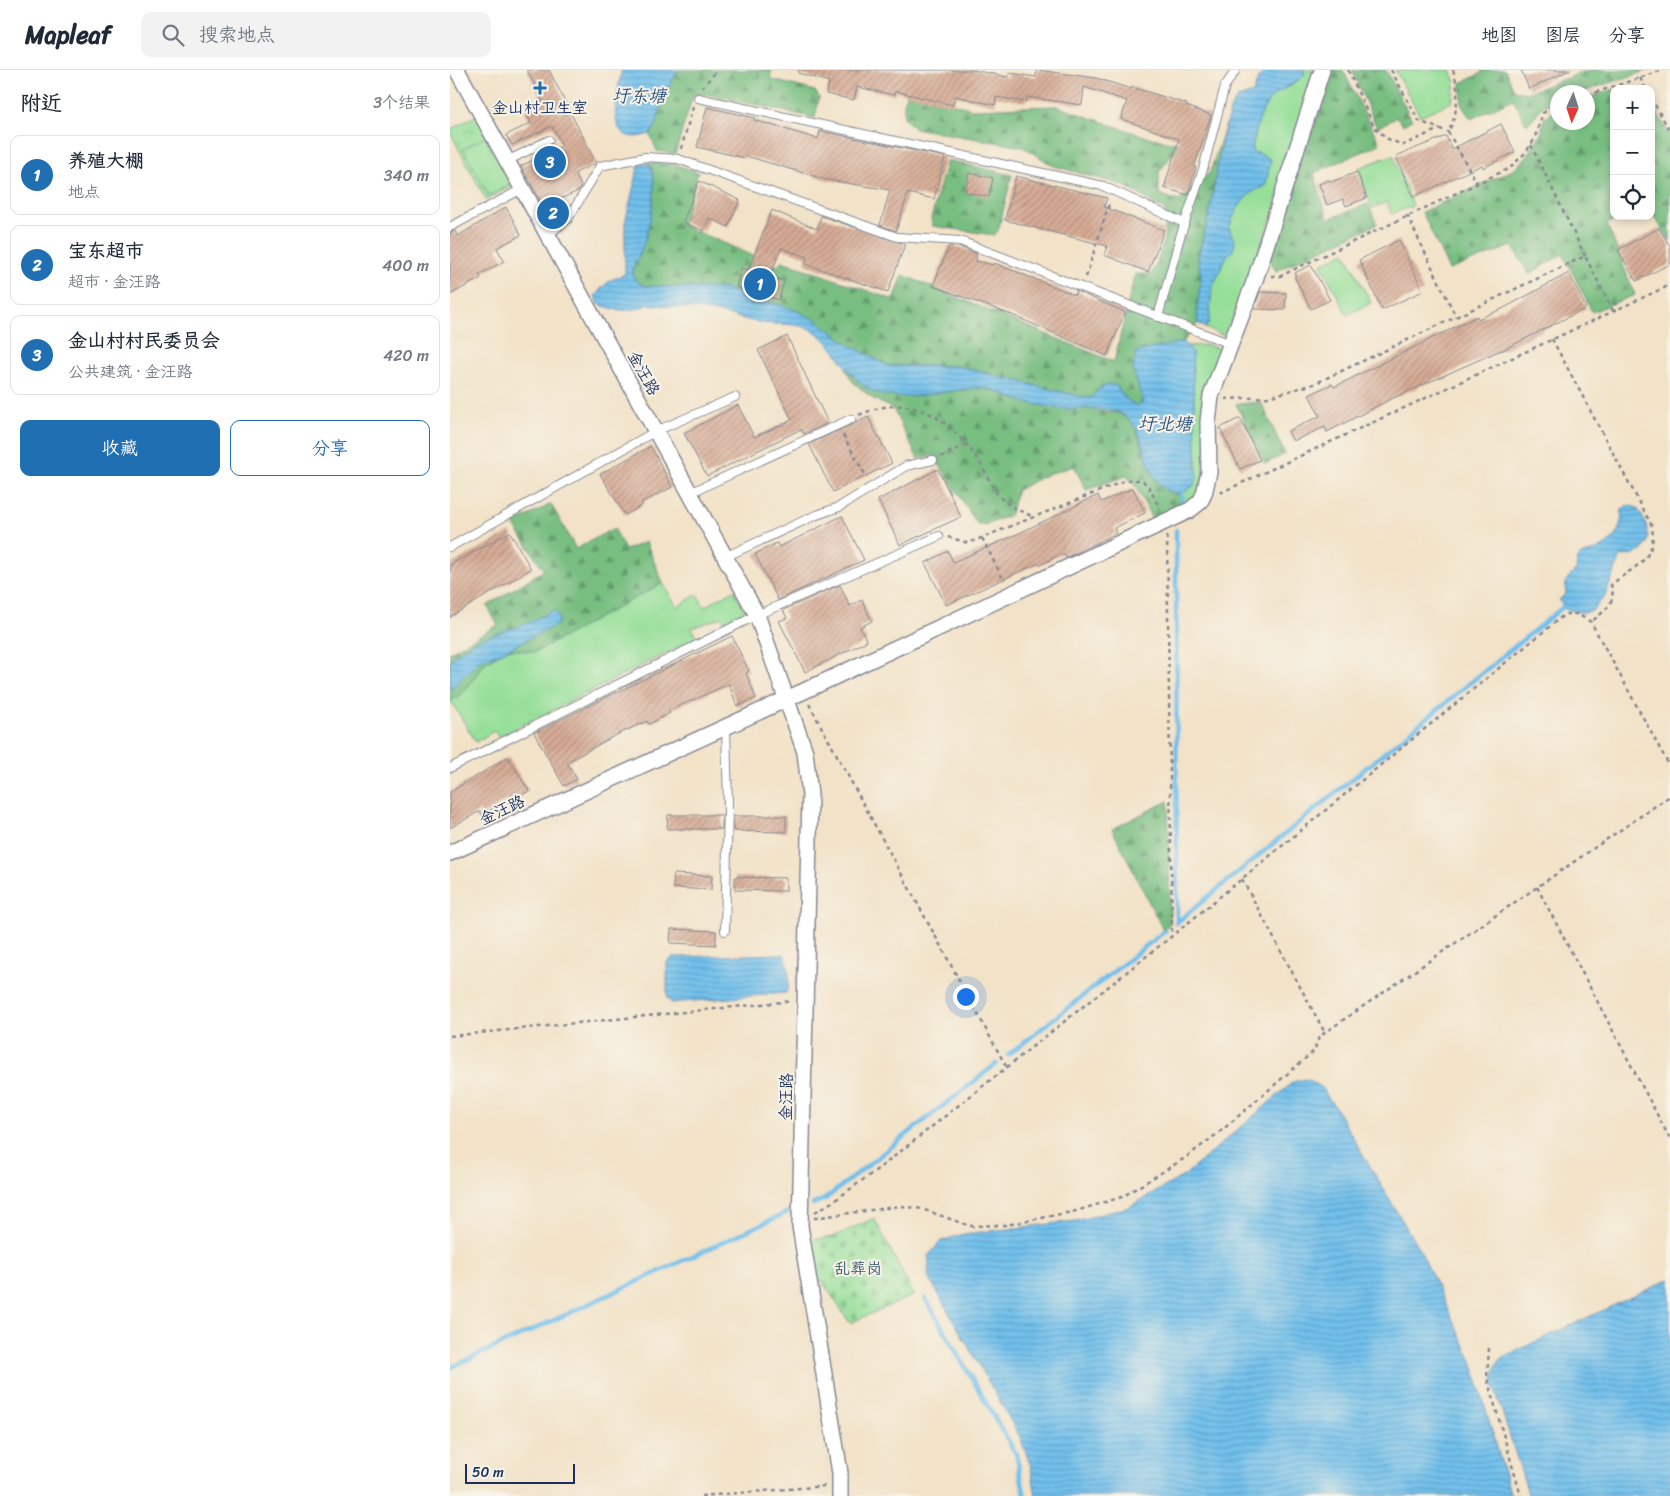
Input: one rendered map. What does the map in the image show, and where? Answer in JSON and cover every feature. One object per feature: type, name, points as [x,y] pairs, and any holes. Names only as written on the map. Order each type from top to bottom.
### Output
[{"type":"street","name":"金汪路","points":[[457,70],[757,616],[805,752],[810,795],[800,1220],[840,1473],[840,1490]]},
{"type":"street","points":[[787,699],[1190,510],[1200,502],[1208,472],[1208,422],[1211,396],[1256,277],[1322,70]]},
{"type":"street","name":"金汪路","points":[[450,853],[787,699]]},
{"type":"lane","points":[[1158,317],[1184,223],[1203,169],[1225,86],[1236,70]]},
{"type":"lane","points":[[698,98],[1111,190],[1184,223]]},
{"type":"lane","points":[[507,161],[549,140]]},
{"type":"lane","points":[[548,235],[568,219],[600,166],[646,157],[678,159],[897,237],[960,241],[1230,344]]},
{"type":"lane","points":[[450,227],[522,189]]},
{"type":"lane","points":[[450,547],[656,431],[735,398]]},
{"type":"lane","points":[[690,493],[851,419]]},
{"type":"lane","points":[[724,557],[838,507],[906,466],[933,460]]},
{"type":"lane","points":[[450,768],[757,616],[939,536]]},
{"type":"lane","points":[[725,931],[728,806],[726,727]]},
{"type":"path","points":[[678,159],[689,117],[703,85],[717,70]]},
{"type":"path","points":[[1348,70],[1374,127],[1388,139],[1403,145],[1439,129]]},
{"type":"path","points":[[1391,70],[1419,121],[1448,132],[1477,183]]},
{"type":"path","points":[[1448,132],[1456,109],[1457,79],[1453,70]]},
{"type":"path","points":[[1595,93],[1663,70]]},
{"type":"path","points":[[1640,78],[1644,85]]},
{"type":"path","points":[[1655,105],[1670,131]]},
{"type":"path","points":[[1256,277],[1280,276],[1510,168],[1531,145],[1543,114],[1550,109]]},
{"type":"path","points":[[1531,145],[1613,311]]},
{"type":"path","points":[[1083,288],[1108,213],[1111,190]]},
{"type":"path","points":[[1407,215],[1456,317]]},
{"type":"path","points":[[1211,396],[1226,400],[1268,397],[1314,384],[1585,256]]},
{"type":"path","points":[[1200,502],[1670,285]]},
{"type":"path","points":[[1552,339],[1652,526],[1654,538],[1648,557],[1611,585],[1614,595],[1610,607],[1591,622]]},
{"type":"path","points":[[851,419],[876,408],[899,404],[911,406],[935,417],[965,445],[978,461],[998,494],[1008,504],[1034,517]]},
{"type":"path","points":[[838,425],[872,488]]},
{"type":"path","points":[[933,460],[965,445]]},
{"type":"path","points":[[939,536],[968,543],[1117,482],[1142,480],[1149,487],[1166,521],[1172,936]]},
{"type":"path","points":[[982,538],[1010,594]]},
{"type":"path","points":[[800,1220],[834,1201],[886,1164],[1172,936],[1565,614],[1577,614],[1591,622],[1670,767]]},
{"type":"path","points":[[802,692],[1007,1068]]},
{"type":"path","points":[[800,1220],[901,1206],[922,1209],[970,1226],[1006,1224],[1076,1211],[1122,1197],[1185,1158],[1221,1131],[1314,1051],[1319,1037],[1325,1032],[1670,796]]},
{"type":"path","points":[[1242,879],[1325,1032]]},
{"type":"path","points":[[1537,887],[1670,1139]]},
{"type":"path","points":[[450,1036],[806,999]]},
{"type":"path","points":[[1488,1348],[1486,1378],[1521,1496]]},
{"type":"path","points":[[701,1496],[840,1490]]},
{"type":"green space","points":[[678,70],[772,70],[770,79],[815,91],[819,97],[815,118],[706,94],[693,95],[675,154],[657,151],[650,134],[656,125],[663,97]]},
{"type":"green space","points":[[1304,70],[1316,70],[1274,211],[1228,330],[1223,335],[1205,328],[1209,322],[1212,288],[1227,255],[1233,250],[1235,242],[1229,228],[1235,214],[1247,197],[1265,186],[1271,159],[1252,151],[1256,128],[1270,98],[1297,81],[1304,75]]},
{"type":"green space","points":[[1326,70],[1343,70],[1380,144],[1314,173],[1328,219],[1368,204],[1377,224],[1276,271],[1268,257]]},
{"type":"green space","points":[[1352,70],[1386,70],[1412,120],[1403,125],[1397,117],[1377,128]]},
{"type":"green space","points":[[1395,70],[1451,70],[1455,80],[1452,102],[1420,116]]},
{"type":"green space","points":[[1481,70],[1505,70],[1514,90],[1526,93],[1589,70],[1649,70],[1595,88],[1595,85],[1550,85],[1550,103],[1544,105],[1527,125],[1513,99],[1471,119],[1462,106],[1461,83],[1482,73]]},
{"type":"green space","points":[[909,89],[972,109],[1056,106],[1147,137],[1180,144],[1159,172],[1159,194],[1179,201],[1210,172],[1226,124],[1209,215],[1198,256],[1201,277],[1197,308],[1198,323],[1183,342],[1136,352],[1143,402],[1136,406],[1125,398],[1117,386],[1097,390],[1092,398],[957,366],[888,366],[847,343],[816,320],[725,289],[644,286],[635,281],[633,264],[640,255],[652,168],[648,163],[674,164],[698,172],[682,225],[777,266],[782,261],[894,300],[903,275],[1114,362],[1135,274],[1151,274],[1161,251],[1165,228],[1165,210],[1123,185],[1054,166],[1023,147],[914,128],[904,118],[904,103]]},
{"type":"green space","points":[[1610,90],[1610,220],[1614,220],[1607,224],[1635,295],[1592,312],[1563,254],[1529,274],[1512,246],[1449,270],[1422,212],[1515,169],[1528,155],[1541,133],[1544,119],[1550,114],[1550,130],[1595,130],[1595,96]]},
{"type":"green space","points":[[1655,109],[1670,135],[1670,241],[1655,218]]},
{"type":"green space","points":[[477,115],[514,185],[486,200],[450,132],[450,130]]},
{"type":"green space","points":[[485,137],[511,184],[489,196],[463,149]]},
{"type":"green space","points":[[1393,155],[1413,206],[1391,214],[1387,202],[1372,208],[1358,168]]},
{"type":"green space","points":[[947,160],[1012,175],[998,231],[994,235],[933,226],[931,219]]},
{"type":"green space","points":[[1345,252],[1371,303],[1347,315],[1321,264]]},
{"type":"green space","points":[[1207,345],[1220,349],[1220,352],[1202,479],[1198,494],[1180,511],[1182,494],[1194,485],[1197,476],[1192,351],[1187,346]]},
{"type":"green space","points":[[845,368],[870,390],[913,396],[976,388],[992,389],[1017,400],[1119,413],[1133,422],[1152,470],[1161,486],[1172,494],[1182,494],[1180,511],[1154,523],[1134,483],[1126,476],[1086,490],[1074,466],[1048,474],[1017,490],[1010,515],[986,525],[978,525],[933,455],[918,459],[893,409],[872,398],[853,382]]},
{"type":"green space","points":[[1261,402],[1285,454],[1265,464],[1236,404]]},
{"type":"green space","points":[[551,504],[576,549],[614,528],[625,550],[646,542],[663,583],[536,652],[508,649],[486,662],[464,692],[450,702],[450,652],[498,625],[487,606],[544,570],[513,524]]},
{"type":"green space","points":[[663,583],[677,607],[697,594],[704,607],[734,590],[745,612],[725,622],[722,617],[692,628],[697,638],[499,737],[494,731],[476,742],[451,701],[464,692],[486,662],[508,649],[536,652]]},
{"type":"green space","points":[[1168,801],[1170,924],[1163,930],[1112,829]]},
{"type":"green space","name":"乱葬岗","points":[[874,1218],[914,1295],[850,1323],[822,1281],[816,1279],[811,1240],[833,1237]]},
{"type":"water","name":"圩东塘","points":[[622,70],[678,70],[663,97],[656,125],[650,134],[635,137],[625,135],[619,129],[615,110]]},
{"type":"water","points":[[1268,70],[1304,70],[1304,75],[1272,97],[1262,114],[1256,130],[1252,151],[1271,159],[1265,186],[1252,193],[1242,202],[1229,228],[1235,242],[1233,251],[1227,255],[1212,288],[1209,322],[1205,328],[1198,323],[1197,308],[1201,277],[1198,257],[1209,215],[1222,140],[1232,105],[1237,98],[1253,93],[1258,78]]},
{"type":"water","name":"圩北塘","points":[[648,163],[652,170],[654,194],[650,221],[643,246],[633,269],[635,279],[644,286],[725,289],[793,309],[816,320],[847,343],[888,366],[957,366],[1092,398],[1097,390],[1109,384],[1117,386],[1125,398],[1136,406],[1143,402],[1133,369],[1136,352],[1183,342],[1192,351],[1197,476],[1194,485],[1182,494],[1168,491],[1158,482],[1137,431],[1130,420],[1120,413],[1097,408],[1056,408],[1015,399],[986,388],[964,389],[919,396],[885,395],[872,391],[862,384],[829,344],[805,327],[758,322],[705,310],[649,304],[636,309],[622,310],[609,308],[596,302],[596,294],[609,281],[625,274],[625,223],[639,164]]},
{"type":"water","points":[[1628,505],[1637,508],[1646,525],[1648,540],[1645,546],[1632,555],[1621,556],[1605,596],[1592,611],[1584,613],[1565,609],[1559,600],[1566,594],[1567,581],[1576,571],[1578,558],[1607,544],[1612,539],[1621,523],[1622,509]]},
{"type":"water","points":[[552,611],[556,612],[559,617],[558,624],[498,654],[480,660],[450,690],[450,661],[457,654],[482,639],[524,624]]},
{"type":"water","points":[[784,954],[789,974],[786,993],[671,1003],[667,998],[667,962],[674,957]]},
{"type":"water","points":[[1306,1079],[1320,1086],[1335,1107],[1422,1254],[1472,1361],[1511,1496],[1036,1496],[1031,1467],[1020,1437],[928,1276],[929,1255],[941,1241],[964,1234],[1075,1221],[1129,1207],[1185,1175],[1293,1082]]},
{"type":"water","points":[[1670,1279],[1670,1496],[1529,1496],[1493,1383],[1497,1364],[1505,1356]]},
{"type":"building","points":[[527,70],[549,70],[596,163],[575,173],[581,186],[578,191],[558,200],[565,214],[553,223],[521,166],[562,146],[552,126],[512,145],[506,135],[531,123],[525,111],[543,102]]},
{"type":"building","points":[[799,70],[973,70],[1008,77],[1009,73],[1036,77],[1037,70],[1096,78],[1131,89],[1132,87],[1187,104],[1186,106],[1211,115],[1194,167],[1196,167],[1188,195],[1164,188],[1179,139],[1121,119],[1127,101],[1084,87],[1082,105],[1027,97],[1026,102],[996,97],[995,105],[955,96],[953,105],[895,91],[894,95],[857,87],[854,100],[826,94],[829,82],[798,73]]},
{"type":"building","points":[[1521,70],[1570,70],[1529,89]]},
{"type":"building","points":[[707,107],[755,118],[754,120],[818,139],[820,131],[945,157],[934,199],[908,193],[896,231],[880,225],[890,190],[827,180],[746,156],[745,158],[697,147]]},
{"type":"building","points":[[1501,124],[1515,152],[1483,168],[1482,165],[1413,197],[1396,156],[1446,136],[1452,149]]},
{"type":"building","points":[[1357,172],[1367,198],[1346,206],[1343,199],[1327,205],[1319,184],[1330,180],[1331,182]]},
{"type":"building","points":[[969,173],[993,178],[989,197],[965,192]]},
{"type":"building","points":[[1016,176],[1107,198],[1104,207],[1164,230],[1148,272],[1104,255],[1107,246],[1005,220]]},
{"type":"building","points":[[699,181],[740,200],[728,227],[709,218],[704,231],[683,222]]},
{"type":"building","points":[[506,207],[521,235],[497,248],[504,261],[479,275],[481,278],[450,295],[450,233],[455,231],[458,236]]},
{"type":"building","points":[[772,210],[817,229],[821,216],[905,244],[888,292],[805,264],[807,257],[781,248],[770,277],[784,281],[779,300],[736,287],[741,268],[748,270]]},
{"type":"building","points":[[1659,228],[1670,246],[1670,264],[1636,281],[1618,250]]},
{"type":"building","points":[[1399,240],[1423,291],[1382,310],[1359,260]]},
{"type":"building","points":[[949,246],[959,247],[977,254],[976,261],[994,265],[994,263],[1075,295],[1076,291],[1125,312],[1107,356],[1012,315],[933,286]]},
{"type":"building","points":[[1311,265],[1330,300],[1311,309],[1295,278],[1295,273]]},
{"type":"building","points":[[1569,273],[1586,308],[1501,351],[1389,400],[1327,432],[1325,427],[1293,441],[1288,431],[1320,416],[1309,395],[1332,384],[1334,387],[1477,316],[1478,319],[1504,308]]},
{"type":"building","points":[[1260,292],[1286,293],[1285,310],[1254,309]]},
{"type":"building","points":[[787,336],[828,423],[804,434],[802,430],[797,431],[707,476],[684,433],[738,405],[754,437],[792,420],[758,350]]},
{"type":"building","points":[[868,417],[892,463],[833,492],[809,444]]},
{"type":"building","points":[[1240,418],[1260,460],[1240,469],[1220,428]]},
{"type":"building","points":[[651,446],[672,487],[641,503],[643,505],[625,515],[600,474]]},
{"type":"building","points":[[938,469],[961,517],[900,545],[878,500]]},
{"type":"building","points":[[1133,488],[1145,513],[1114,528],[1116,533],[1066,558],[1063,553],[1040,565],[1039,563],[946,605],[925,563],[948,551],[953,562],[1011,537],[1098,495],[1101,502]]},
{"type":"building","points":[[842,516],[864,560],[778,600],[755,554],[777,543],[779,547]]},
{"type":"building","points":[[510,532],[531,569],[450,617],[450,565]]},
{"type":"building","points":[[840,585],[850,606],[862,600],[872,621],[860,627],[867,641],[805,672],[779,621],[787,618],[783,610]]},
{"type":"building","points":[[732,636],[749,671],[746,673],[756,698],[737,706],[729,684],[668,711],[670,713],[649,724],[647,721],[616,735],[567,762],[577,779],[564,786],[534,733]]},
{"type":"building","points":[[508,757],[529,791],[508,803],[507,800],[482,815],[480,811],[450,828],[450,792]]},
{"type":"building","points":[[668,815],[722,815],[722,829],[667,829]]},
{"type":"building","points":[[733,816],[786,816],[786,832],[735,831],[733,829]]},
{"type":"building","points":[[674,874],[712,876],[711,890],[673,888]]},
{"type":"building","points":[[735,877],[786,878],[786,891],[735,890]]},
{"type":"building","points":[[671,929],[716,931],[716,945],[670,943]]},
{"type":"waterway","points":[[1182,494],[1182,501]]},
{"type":"waterway","points":[[1176,530],[1177,922]]},
{"type":"waterway","points":[[1176,923],[1563,607]]},
{"type":"waterway","points":[[1008,1055],[1165,931]]},
{"type":"waterway","points":[[813,1204],[825,1199],[996,1064]]},
{"type":"waterway","points":[[450,1368],[788,1212]]},
{"type":"waterway","points":[[925,1298],[1016,1454],[1025,1496]]},
{"type":"place","name":"金山村卫生室","points":[[540,88]]},
{"type":"place","name":"金山村村民委员会","points":[[550,162]]},
{"type":"place","name":"宝东超市","points":[[553,213]]},
{"type":"place","name":"养殖大棚","points":[[760,284]]}]
